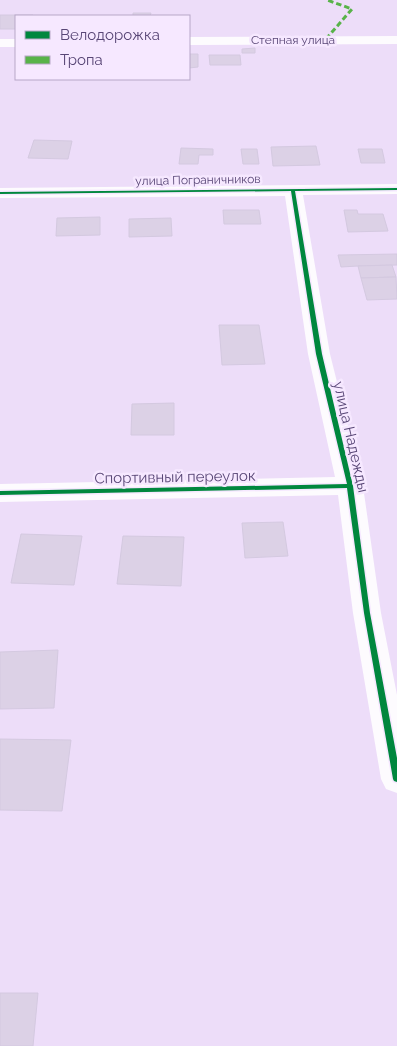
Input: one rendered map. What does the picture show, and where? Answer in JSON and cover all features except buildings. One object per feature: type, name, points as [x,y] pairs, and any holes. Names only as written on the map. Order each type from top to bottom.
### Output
[{"type":"street","name":"Степная улица","points":[[190,41],[397,40]]},
{"type":"street","points":[[0,43],[15,43]]},
{"type":"street","name":"улица Пограничников","points":[[0,193],[397,189]]},
{"type":"street","name":"улица Надежды","points":[[292,190],[319,354],[350,486],[367,613],[397,779]]},
{"type":"street","name":"Спортивный переулок","points":[[0,493],[350,486]]},
{"type":"shaded area","points":[[0,0],[397,0],[397,1046],[0,1046]]},
{"type":"marked path","points":[[326,39],[352,9],[327,0]]},
{"type":"cycle path","points":[[0,193],[397,189]]},
{"type":"cycle path","points":[[293,190],[319,354],[350,486],[367,613],[397,779]]},
{"type":"cycle path","points":[[0,493],[350,486]]}]
